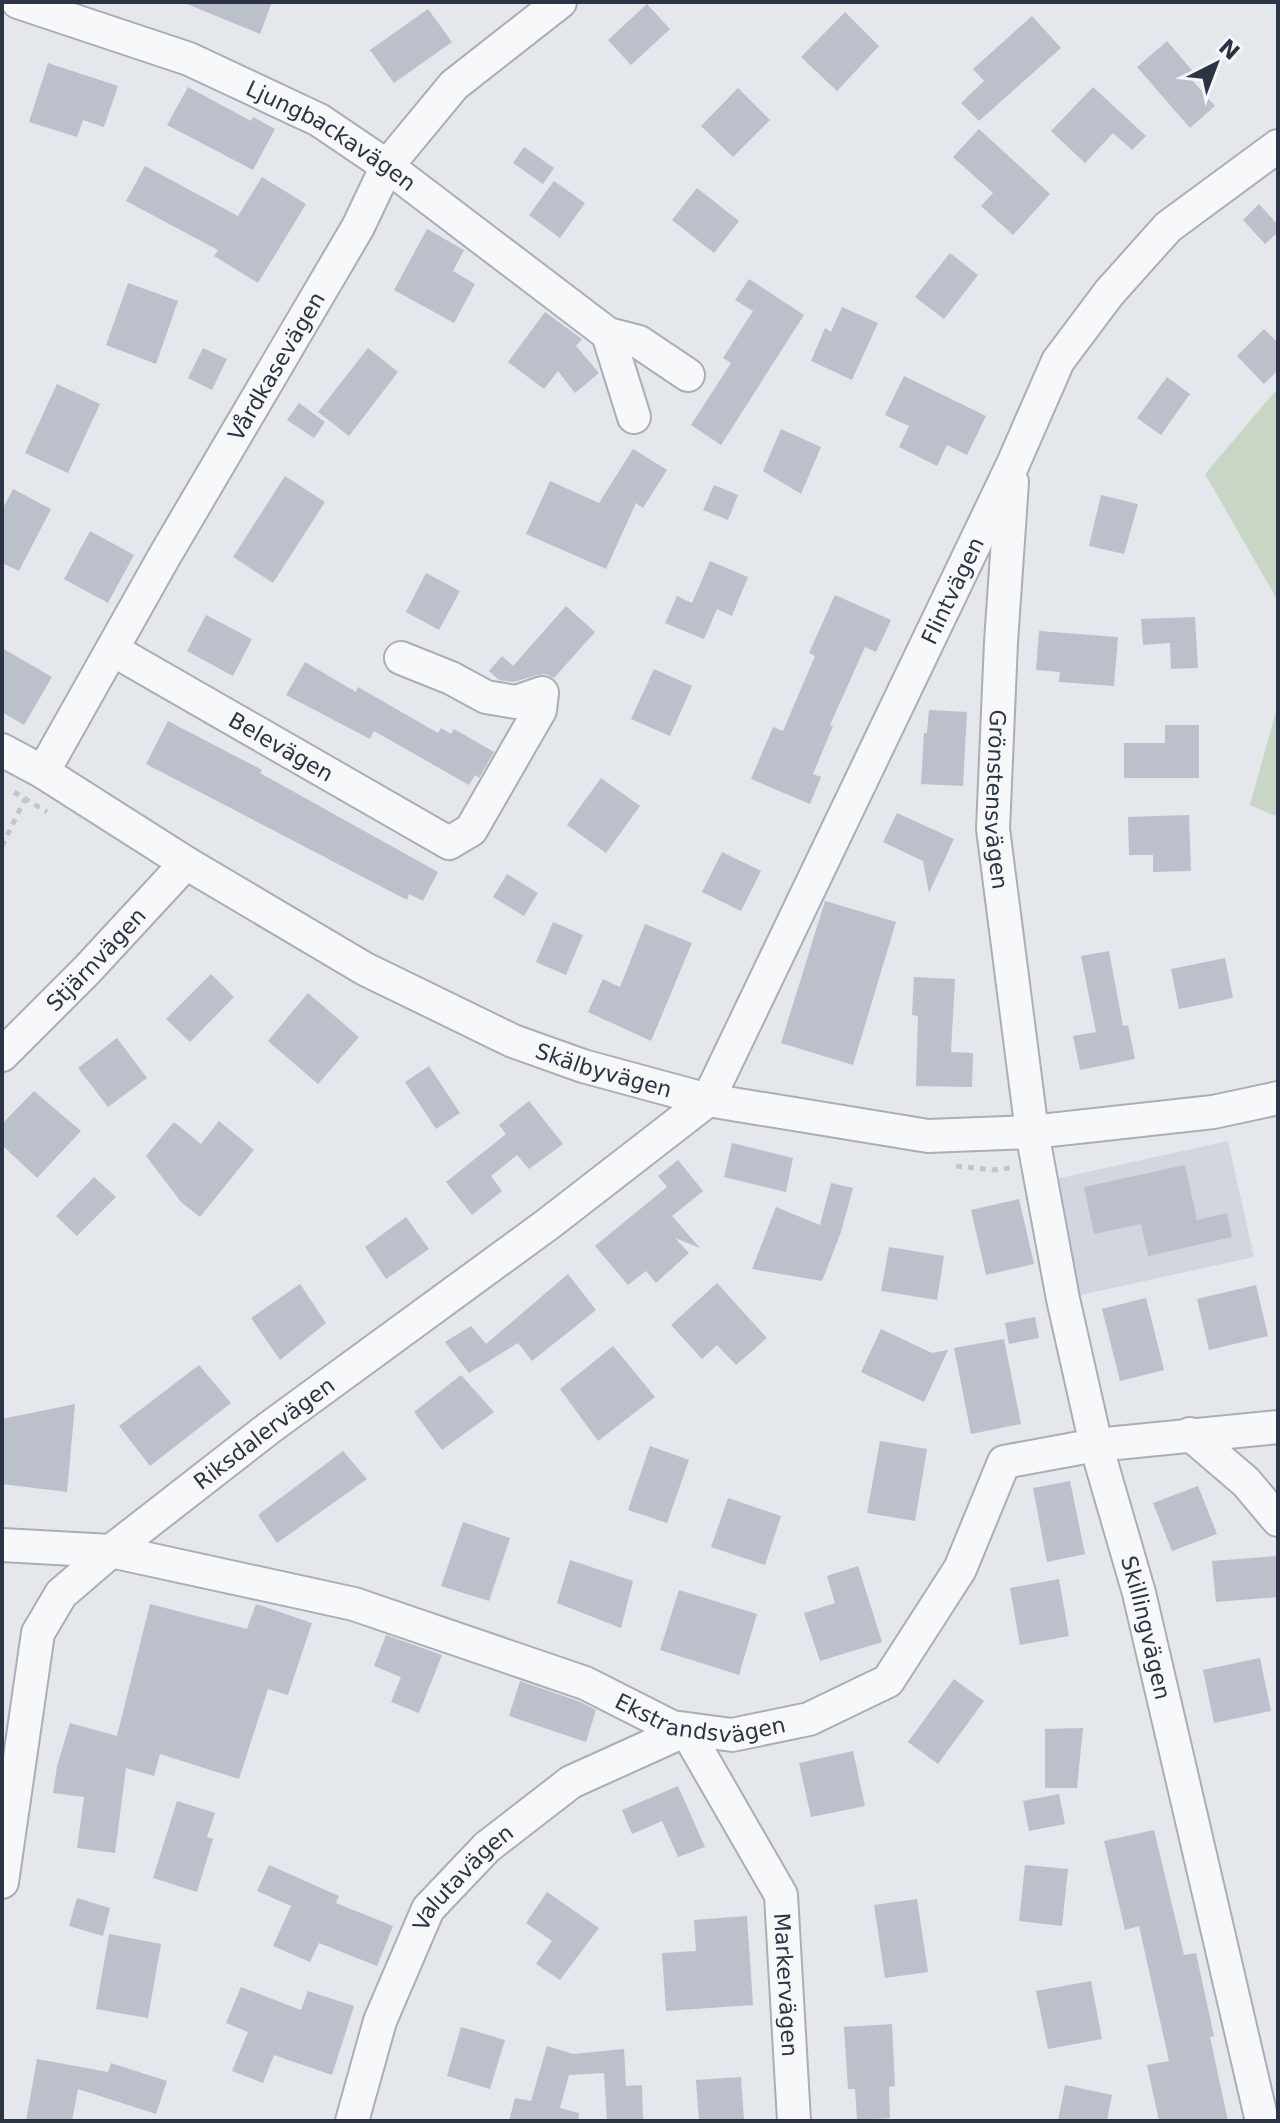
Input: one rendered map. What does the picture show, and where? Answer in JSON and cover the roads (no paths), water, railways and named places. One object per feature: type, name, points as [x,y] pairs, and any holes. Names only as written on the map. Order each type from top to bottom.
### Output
[{"type":"street","name":"Ljungbackavägen","points":[[18,2],[189,59],[319,120],[387,166],[601,346],[639,342],[688,375]]},
{"type":"street","name":"Vårdkasevägen","points":[[43,772],[358,227],[387,166],[454,85],[560,2]]},
{"type":"street","name":"Flintvägen","points":[[708,1100],[1013,464],[1058,361],[1109,293],[1168,227],[1278,146]]},
{"type":"street","points":[[601,346],[634,417]]},
{"type":"street","name":"Grönstensvägen","points":[[1013,464],[993,829],[1032,1132]]},
{"type":"street","name":"Belevägen","points":[[113,650],[449,843],[471,830],[490,801],[540,710],[542,693],[516,702],[486,697],[451,678],[401,658]]},
{"type":"street","name":"Skälbyvägen","points":[[2,750],[365,969],[513,1041],[583,1066],[708,1100],[928,1136],[1032,1132],[1213,1112],[1278,1098]]},
{"type":"street","name":"Stjärnvägen","points":[[2,1055],[78,962],[186,863]]},
{"type":"street","name":"Riksdalervägen","points":[[2,1882],[38,1633],[61,1594],[111,1551],[269,1428],[548,1224],[708,1100]]},
{"type":"street","name":"Skillingvägen","points":[[1032,1132],[1063,1299],[1096,1445],[1139,1593],[1262,2121]]},
{"type":"street","name":"Ekstrandsvägen","points":[[2,1545],[111,1551],[354,1604],[585,1683],[672,1727],[732,1735],[809,1719],[888,1681],[960,1569],[1004,1462],[1096,1445],[1278,1427]]},
{"type":"street","points":[[1190,1434],[1246,1482],[1278,1520]]},
{"type":"street","name":"Valutavägen","points":[[352,2121],[380,2021],[428,1909],[487,1847],[571,1782],[686,1730]]},
{"type":"street","name":"Markervägen","points":[[686,1730],[781,1895],[794,2121]]}]
